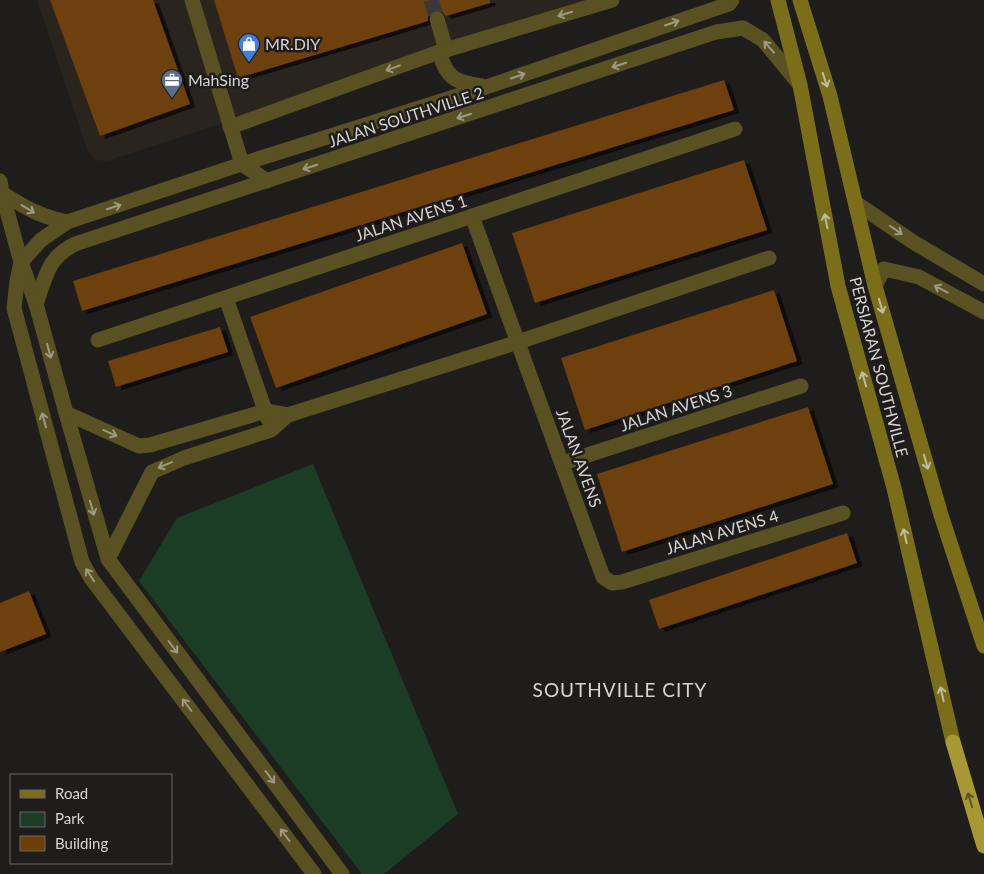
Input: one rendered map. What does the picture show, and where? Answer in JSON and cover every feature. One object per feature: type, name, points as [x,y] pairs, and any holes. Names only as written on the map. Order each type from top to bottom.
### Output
[{"type":"highway","points":[[953,742],[984,846]]},
{"type":"main road","name":"PERSIARAN SOUTHVILLE","points":[[778,0],[800,85],[838,286],[894,488],[953,742]]},
{"type":"main road","name":"PERSIARAN SOUTHVILLE","points":[[800,0],[830,96],[875,286],[941,516],[984,646]]},
{"type":"street","points":[[192,0],[242,164],[267,181]]},
{"type":"street","points":[[230,126],[443,51],[612,0]]},
{"type":"street","name":"JALAN SOUTHVILLE 2","points":[[21,262],[41,240],[68,222],[486,86],[729,4],[732,0]]},
{"type":"street","points":[[437,19],[443,51],[443,64],[449,75],[464,84],[486,86]]},
{"type":"street","name":"JALAN SOUTHVILLE 2","points":[[36,304],[52,262],[62,250],[74,244],[716,32],[743,28],[763,40],[800,85]]},
{"type":"street","name":"JALAN AVENS 1","points":[[98,340],[735,129]]},
{"type":"street","points":[[1,187],[32,212],[47,218],[68,222]]},
{"type":"street","points":[[1,187],[21,262],[36,304],[108,559],[342,874]]},
{"type":"street","points":[[856,203],[913,242],[984,284]]},
{"type":"street","name":"JALAN AVENS","points":[[472,216],[603,576],[612,583]]},
{"type":"street","points":[[108,559],[152,472],[184,458],[271,430],[288,415],[518,342],[770,258]]},
{"type":"street","points":[[21,262],[14,308],[82,562],[97,585],[314,874]]},
{"type":"street","points":[[875,286],[884,269],[909,273],[984,312]]},
{"type":"street","points":[[226,298],[271,430]]},
{"type":"street","name":"JALAN AVENS 3","points":[[563,463],[801,386]]},
{"type":"street","points":[[66,414],[139,446],[150,445],[266,411],[288,415]]},
{"type":"street","points":[[223,423],[230,444]]},
{"type":"street","points":[[176,437],[184,458]]},
{"type":"street","name":"JALAN AVENS 4","points":[[612,583],[622,582],[843,513]]},
{"type":"shaded area","points":[[37,0],[594,0],[437,46],[220,124],[107,161],[95,160],[87,149]]},
{"type":"green space","points":[[313,464],[458,814],[384,874],[362,874],[139,581],[177,518]]},
{"type":"building","points":[[50,0],[153,0],[190,104],[100,136]]},
{"type":"building","points":[[214,0],[490,0],[490,3],[446,16],[440,10],[434,10],[428,16],[428,21],[238,78]]},
{"type":"building","points":[[724,80],[734,110],[82,311],[73,281]]},
{"type":"building","points":[[744,160],[767,230],[535,303],[512,233]]},
{"type":"building","points":[[462,243],[487,314],[276,388],[250,317]]},
{"type":"building","points":[[774,290],[797,361],[585,430],[561,358]]},
{"type":"building","points":[[220,327],[228,352],[116,387],[108,361]]},
{"type":"building","points":[[808,407],[833,484],[622,552],[597,474]]},
{"type":"building","points":[[847,533],[857,563],[659,629],[649,600]]},
{"type":"building","points":[[29,591],[46,634],[0,652],[0,603]]},
{"type":"tunnel","points":[[431,0],[437,19]]},
{"type":"place","name":"MR.DIY","points":[[249,63]]},
{"type":"place","name":"MahSing","points":[[172,99]]},
{"type":"district","name":"SOUTHVILLE CITY","points":[[620,690]]}]
